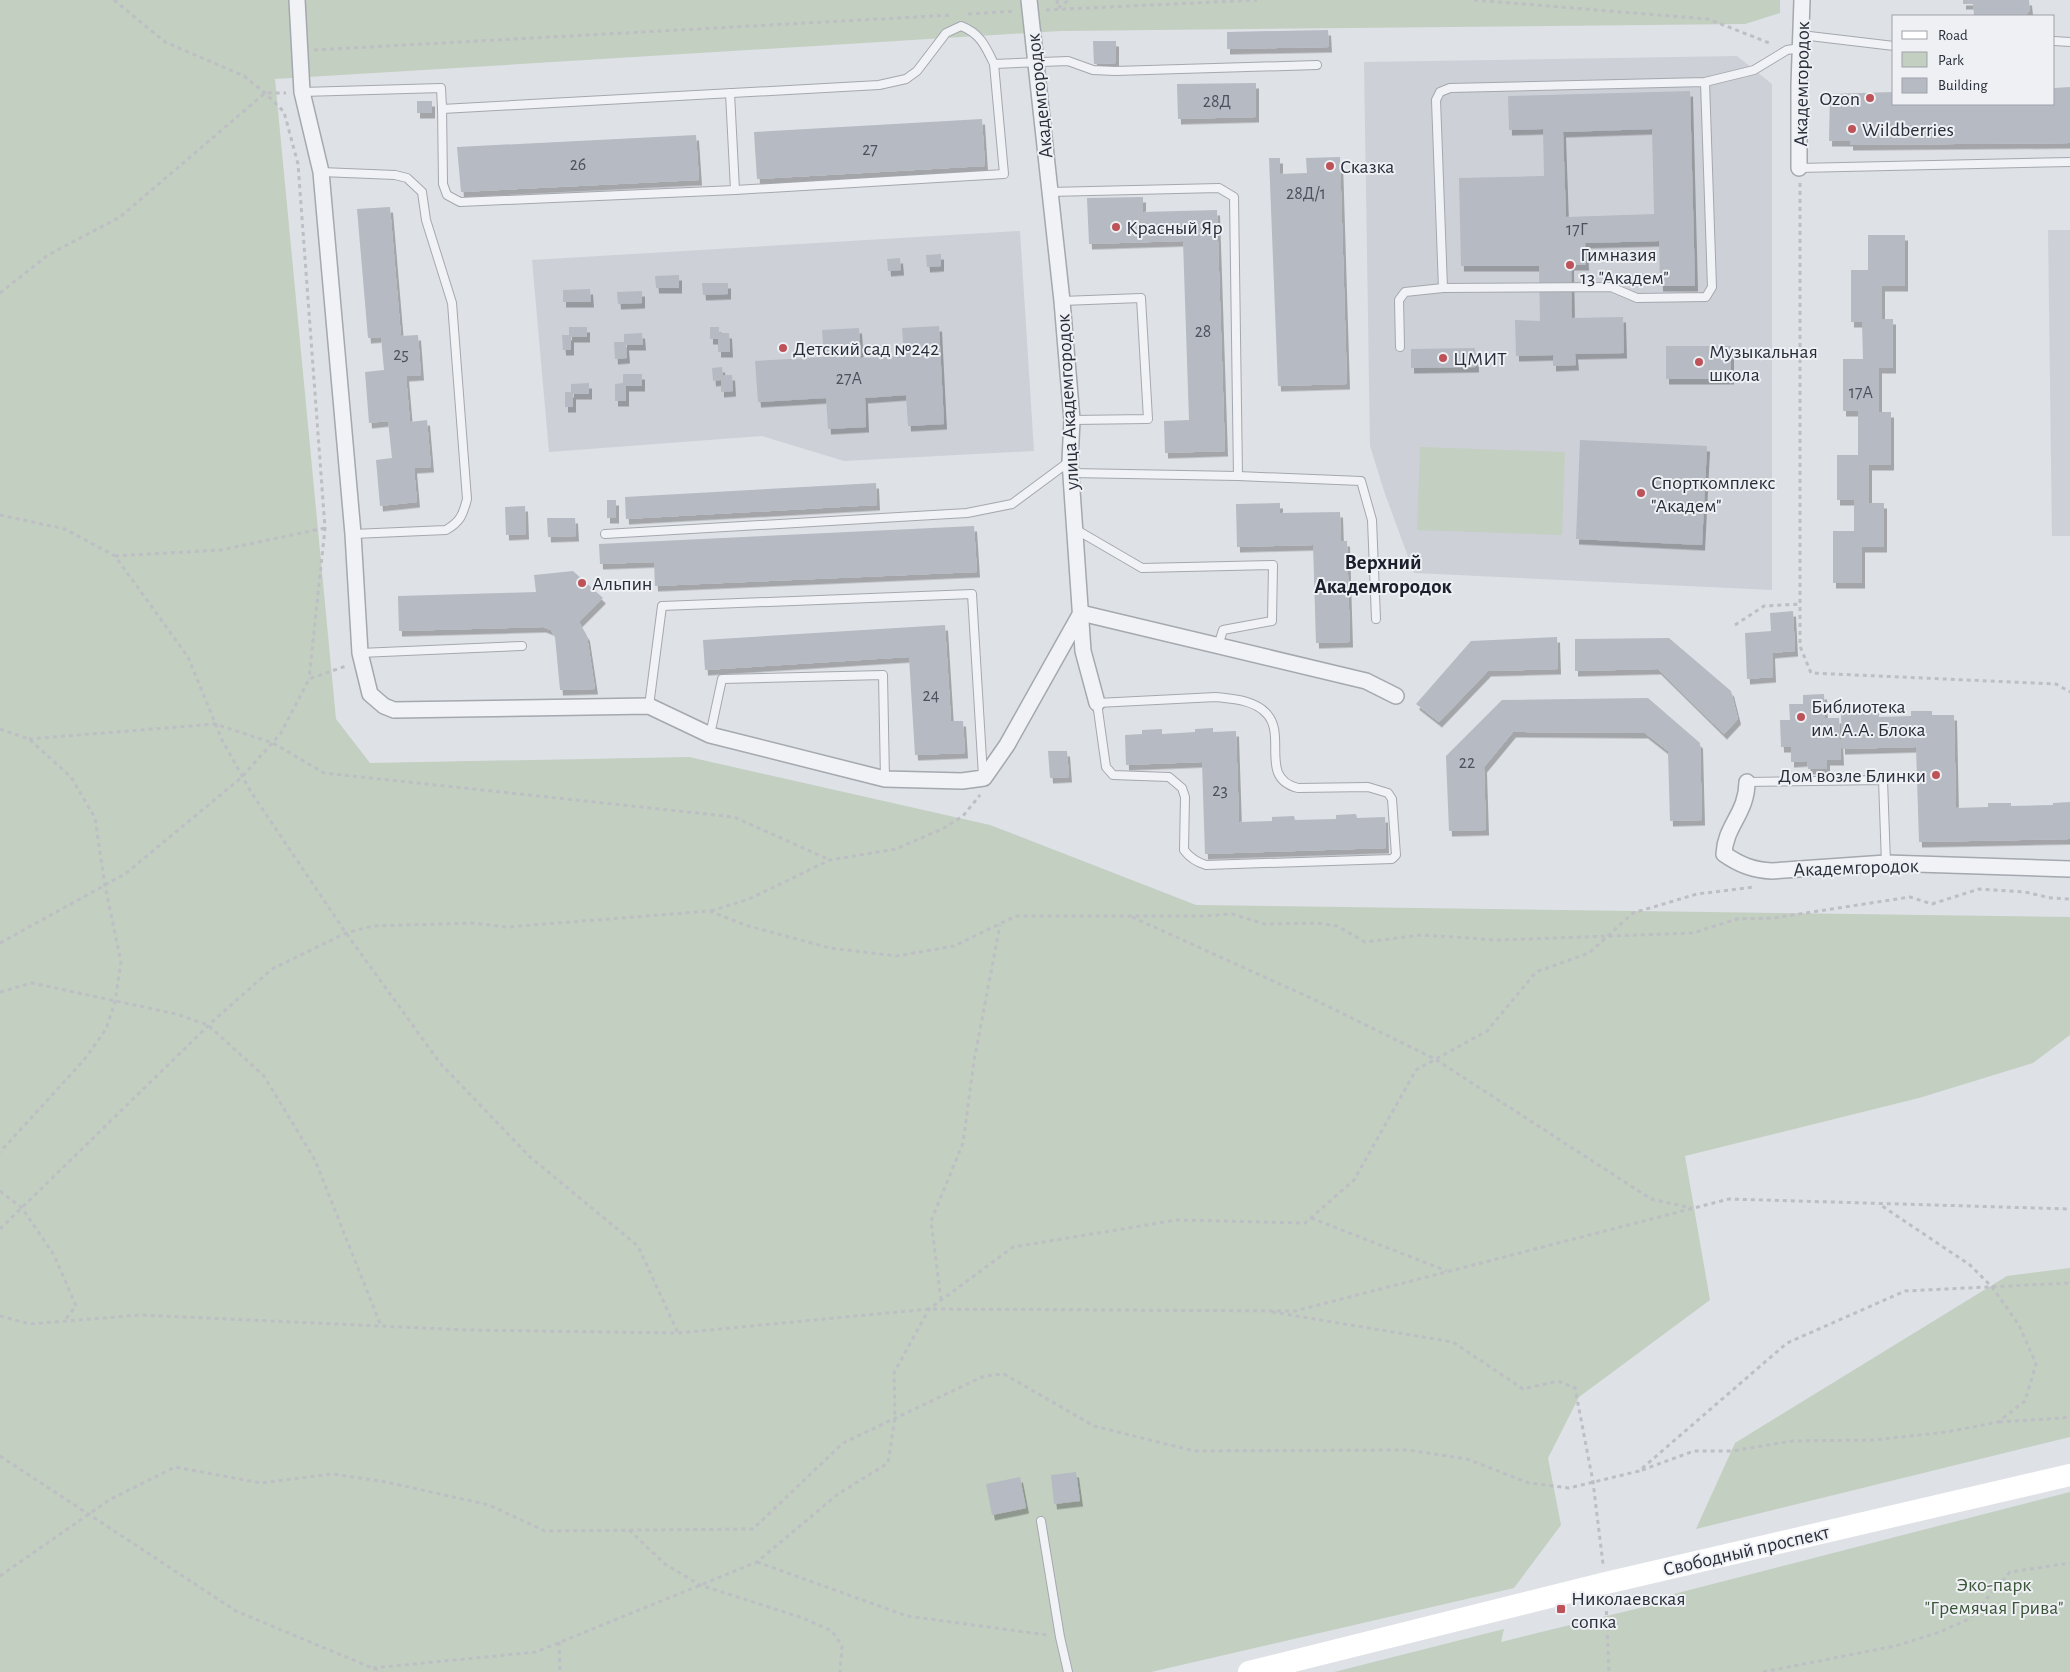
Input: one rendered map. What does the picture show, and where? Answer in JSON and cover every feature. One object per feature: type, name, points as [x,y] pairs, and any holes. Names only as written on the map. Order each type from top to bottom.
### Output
[{"type":"main road","name":"Свободный проспект","points":[[1249,1672],[1606,1583],[2070,1475]]},
{"type":"street","points":[[297,0],[302,92],[321,172],[353,534],[360,648],[370,694],[384,706],[394,710],[649,706],[710,735],[885,779],[962,781],[984,778],[1007,746],[1080,613],[1366,682],[1396,696]]},
{"type":"street","name":"Академгородок","points":[[1800,168],[1796,45],[1802,0]]},
{"type":"street","name":"Академгородок","points":[[1029,5],[1049,192]]},
{"type":"street","name":"улица Академгородок","points":[[1049,192],[1062,301],[1072,420],[1070,467],[1083,652],[1097,703]]},
{"type":"street","name":"Академгородок","points":[[1748,782],[1747,796],[1738,820],[1724,842],[1724,854],[1741,865],[1755,870],[1772,871],[1886,863],[2070,869]]},
{"type":"lane","points":[[302,92],[442,88],[442,109],[443,184],[447,195],[460,202],[735,190],[1004,174],[994,64],[984,44],[974,31],[961,26],[946,32],[917,71],[906,79],[896,82],[442,109]]},
{"type":"lane","points":[[2055,41],[2070,42]]},
{"type":"lane","points":[[1444,288],[1436,100],[1440,92],[1450,88],[1705,82],[1754,70],[1796,45],[1892,46]]},
{"type":"lane","points":[[994,64],[1068,61],[1093,70],[1115,71],[1317,65]]},
{"type":"lane","points":[[1400,347],[1399,300],[1406,292],[1444,288],[1611,287],[1637,298],[1706,297],[1712,287],[1705,82]]},
{"type":"lane","points":[[730,93],[735,190]]},
{"type":"lane","points":[[1800,168],[2070,162]]},
{"type":"lane","points":[[321,172],[395,175],[407,178],[422,192],[426,220],[452,303],[467,499],[464,512],[458,523],[446,530],[353,534]]},
{"type":"lane","points":[[1049,192],[1219,188],[1234,197],[1238,476]]},
{"type":"lane","points":[[1062,301],[1142,298],[1148,419],[1072,420]]},
{"type":"lane","points":[[605,534],[967,513],[1012,504],[1070,467],[1362,481],[1372,520],[1376,620]]},
{"type":"lane","points":[[1075,529],[1142,568],[1273,565],[1272,622],[1224,630],[1218,646]]},
{"type":"lane","points":[[649,706],[662,606],[972,594],[984,778]]},
{"type":"lane","points":[[360,648],[522,646]]},
{"type":"lane","points":[[710,735],[722,680],[883,675],[885,779]]},
{"type":"lane","points":[[1216,697],[1242,700],[1255,706],[1265,712],[1272,720],[1277,770],[1281,781],[1298,788],[1368,787],[1388,793],[1392,799],[1396,854],[1392,859],[1206,865],[1196,862],[1184,850],[1185,797],[1182,788],[1169,777],[1112,775],[1106,767],[1097,703],[1216,697]]},
{"type":"lane","points":[[1748,782],[1883,780],[1886,863]]},
{"type":"lane","points":[[1041,1521],[1060,1637],[1068,1672]]},
{"type":"path","points":[[0,943],[125,874],[242,776],[282,733],[309,678],[325,528],[298,164],[284,112],[244,76],[165,42],[114,0]]},
{"type":"path","points":[[1057,0],[1058,9]]},
{"type":"path","points":[[1058,9],[1069,0]]},
{"type":"path","points":[[301,51],[1029,5],[1058,9],[1257,0]]},
{"type":"path","points":[[1474,0],[1708,19],[1796,45]]},
{"type":"path","points":[[0,293],[48,255],[120,217],[265,93],[302,92]]},
{"type":"path","points":[[1800,168],[1800,646],[1811,674],[2056,684],[2070,692]]},
{"type":"path","points":[[0,515],[65,529],[115,556],[188,657],[215,724],[242,776],[346,933],[440,1063],[530,1157],[638,1246],[678,1333]]},
{"type":"path","points":[[115,556],[221,550],[325,528]]},
{"type":"path","points":[[1735,625],[1764,606],[1801,604]]},
{"type":"path","points":[[309,678],[352,664],[360,648]]},
{"type":"path","points":[[0,730],[28,739],[215,724],[273,743],[324,773],[734,816],[830,860]]},
{"type":"path","points":[[0,1152],[84,1060],[106,1030],[115,1002],[121,962],[105,886],[95,818],[71,777],[28,739]]},
{"type":"path","points":[[0,1229],[208,1025],[272,969],[346,933],[373,926],[472,924],[507,927],[710,911],[749,899],[830,860],[896,849],[944,828],[963,816],[981,795],[984,778]]},
{"type":"path","points":[[373,1668],[536,1652],[757,1562],[838,1494],[888,1463],[895,1418],[894,1373],[929,1309],[1013,1247],[1177,1220],[1305,1223],[1354,1180],[1416,1070],[1487,1030],[1536,972],[1589,953],[1633,913],[1697,894],[1764,885]]},
{"type":"path","points":[[710,911],[745,925],[830,948],[897,956],[954,946],[1016,916],[1232,914],[1265,924],[1317,923],[1337,926],[1366,942],[1422,935],[1498,940],[1692,933],[1737,919],[1773,918],[1910,897],[1932,904],[1979,889],[2025,892],[2051,898],[2070,898]]},
{"type":"path","points":[[1129,916],[1316,1000],[1435,1059],[1651,1199],[1692,1208]]},
{"type":"path","points":[[941,1300],[932,1221],[963,1143],[974,1062],[1000,924]]},
{"type":"path","points":[[0,992],[32,983],[176,1014],[208,1025],[264,1076],[316,1160],[380,1326]]},
{"type":"path","points":[[0,1191],[22,1208],[54,1255],[76,1306],[63,1322]]},
{"type":"path","points":[[0,1316],[30,1324],[140,1315],[467,1330],[678,1333],[929,1309],[1295,1311],[1729,1199],[2070,1210]]},
{"type":"path","points":[[1877,1203],[1970,1265],[1992,1287],[2019,1325],[2036,1364],[2025,1401],[1998,1422]]},
{"type":"path","points":[[1311,1218],[1447,1272]]},
{"type":"path","points":[[1639,1471],[1787,1343],[1906,1291],[2070,1283]]},
{"type":"path","points":[[1262,1311],[1453,1342],[1523,1389],[1558,1381],[1576,1388],[1593,1482],[1606,1583],[1609,1672]]},
{"type":"path","points":[[0,1576],[108,1500],[175,1467],[261,1483],[333,1474],[386,1482],[489,1505],[545,1531],[753,1529],[842,1443],[984,1376],[1004,1374],[1094,1426],[1194,1451],[1408,1450],[1467,1459],[1529,1483],[1569,1488],[1639,1471],[1694,1451],[1732,1451],[1792,1441],[1873,1440],[1947,1432],[1998,1422],[2064,1418],[2070,1415]]},
{"type":"path","points":[[0,1456],[236,1611],[382,1672]]},
{"type":"path","points":[[627,1529],[666,1564],[700,1585],[803,1618],[832,1630],[842,1646],[840,1672]]},
{"type":"path","points":[[757,1562],[907,1616],[1060,1637]]},
{"type":"path","points":[[1763,1672],[1895,1646],[1937,1633],[1969,1619],[2010,1572],[2070,1562]]},
{"type":"path","points":[[560,1642],[560,1672]]},
{"type":"shaded area","name":"Гимназия 13 \"Академ\"","points":[[1737,56],[1772,84],[1772,590],[1414,573],[1384,491],[1370,446],[1364,62]]},
{"type":"shaded area","points":[[2048,230],[2070,230],[2070,536],[2052,536]]},
{"type":"shaded area","name":"Детский сад №242","points":[[1020,231],[1034,451],[844,461],[762,436],[549,452],[532,260]]},
{"type":"green space","points":[[0,0],[1780,0],[1780,13],[1745,24],[1060,31],[275,79],[336,719],[370,763],[689,757],[990,825],[1196,905],[2070,917],[2070,1035],[2033,1063],[1919,1098],[1685,1156],[1710,1300],[1579,1397],[1548,1458],[1561,1525],[1514,1588],[1151,1672],[0,1672]]},
{"type":"green space","points":[[1420,447],[1565,452],[1562,535],[1417,530]]},
{"type":"green space","points":[[2070,1268],[2070,1437],[1696,1529],[1735,1443],[2007,1276]]},
{"type":"green space","name":"Эко-парк \"Гремячая Грива\"","points":[[2070,1492],[2070,1672],[1334,1672],[1504,1629],[1501,1642],[1660,1603],[1662,1597]]},
{"type":"building","points":[[1963,0],[2029,0],[2030,10],[2026,15],[1974,15],[1973,4],[1963,4]]},
{"type":"building","points":[[1328,30],[1329,47],[1227,49],[1227,32]]},
{"type":"building","points":[[1093,41],[1116,41],[1116,63],[1094,64]]},
{"type":"building","points":[[1256,83],[1256,117],[1178,119],[1177,84]]},
{"type":"building","points":[[2070,87],[2070,143],[1850,145],[1850,141],[1829,141],[1830,94],[1892,92],[1892,105],[2055,105],[2055,88]]},
{"type":"building","points":[[1690,91],[1695,286],[1660,286],[1659,241],[1585,243],[1586,265],[1571,265],[1572,318],[1623,317],[1624,353],[1575,354],[1576,365],[1553,366],[1553,355],[1516,356],[1515,320],[1540,321],[1539,266],[1461,266],[1459,178],[1544,176],[1543,129],[1509,130],[1508,96]],"holes":[[[1652,129],[1654,214],[1566,217],[1563,132]]]},
{"type":"building","points":[[417,101],[432,101],[432,113],[417,113]]},
{"type":"building","points":[[982,119],[985,166],[757,179],[754,132]]},
{"type":"building","points":[[696,135],[699,180],[461,192],[457,147]]},
{"type":"building","points":[[1340,157],[1347,384],[1278,386],[1269,158],[1280,158],[1280,174],[1307,173],[1306,158]]},
{"type":"building","points":[[1143,197],[1143,212],[1217,210],[1225,451],[1165,453],[1164,421],[1189,420],[1183,241],[1089,244],[1087,198]]},
{"type":"building","points":[[390,207],[401,336],[418,335],[421,375],[406,376],[410,422],[427,420],[431,467],[414,468],[417,502],[380,506],[376,460],[392,458],[388,421],[369,423],[365,372],[384,370],[381,337],[368,338],[357,209]]},
{"type":"building","points":[[1868,235],[1905,235],[1905,286],[1882,286],[1882,319],[1893,319],[1893,368],[1879,368],[1879,412],[1891,412],[1891,465],[1869,465],[1869,503],[1884,503],[1884,547],[1862,547],[1862,583],[1833,583],[1833,531],[1854,531],[1854,500],[1837,500],[1837,455],[1858,455],[1858,411],[1843,411],[1843,359],[1863,359],[1862,322],[1851,322],[1851,270],[1868,270]]},
{"type":"building","points":[[941,254],[941,266],[927,267],[926,255]]},
{"type":"building","points":[[900,258],[901,270],[888,271],[887,259]]},
{"type":"building","points":[[679,275],[679,288],[656,288],[655,276]]},
{"type":"building","points":[[702,283],[728,283],[728,294],[703,295]]},
{"type":"building","points":[[590,289],[591,302],[563,302],[563,290]]},
{"type":"building","points":[[642,291],[642,303],[618,304],[617,292]]},
{"type":"building","points":[[939,326],[944,424],[908,426],[906,395],[865,398],[866,427],[828,429],[826,398],[758,402],[755,361],[824,357],[822,330],[859,328],[861,358],[904,356],[902,328]]},
{"type":"building","points":[[569,327],[587,327],[587,337],[571,337],[571,350],[563,350],[562,335],[569,335]]},
{"type":"building","points":[[710,327],[719,327],[719,333],[729,333],[730,352],[718,352],[718,339],[710,339]]},
{"type":"building","points":[[642,333],[643,345],[626,345],[627,358],[615,359],[614,342],[624,342],[624,334]]},
{"type":"building","name":"Музыкальная школа","points":[[1666,346],[1731,346],[1731,379],[1666,379]]},
{"type":"building","name":"ЦМИТ","points":[[1475,348],[1476,367],[1411,368],[1411,349]]},
{"type":"building","points":[[722,367],[723,375],[732,375],[733,391],[721,392],[721,380],[713,381],[712,368]]},
{"type":"building","points":[[623,374],[642,374],[642,386],[626,386],[626,401],[615,401],[615,384],[623,383]]},
{"type":"building","points":[[589,383],[589,394],[573,394],[573,407],[565,407],[565,392],[571,392],[571,384]]},
{"type":"building","name":"Спорткомплекс \"Академ\"","points":[[1580,440],[1707,446],[1702,545],[1576,539]]},
{"type":"building","points":[[876,483],[877,505],[626,519],[625,497]]},
{"type":"building","points":[[607,500],[616,500],[616,518],[607,518]]},
{"type":"building","points":[[1280,503],[1280,513],[1340,512],[1341,541],[1347,541],[1350,642],[1316,643],[1313,545],[1237,547],[1236,504]]},
{"type":"building","points":[[525,506],[526,534],[506,535],[505,507]]},
{"type":"building","points":[[547,518],[575,518],[576,536],[548,537]]},
{"type":"building","points":[[974,526],[977,572],[655,586],[654,562],[600,564],[599,544]]},
{"type":"building","points":[[573,571],[603,598],[579,622],[587,636],[595,689],[560,690],[555,637],[551,630],[543,627],[399,631],[398,596],[536,592],[534,575]]},
{"type":"building","points":[[1793,611],[1795,651],[1772,653],[1773,677],[1747,679],[1745,633],[1771,631],[1770,613]]},
{"type":"building","points":[[945,625],[951,721],[963,721],[965,753],[915,755],[909,657],[705,670],[703,640]]},
{"type":"building","points":[[1557,637],[1558,669],[1488,671],[1439,722],[1416,704],[1471,641]]},
{"type":"building","points":[[1669,638],[1731,691],[1738,719],[1724,734],[1658,669],[1575,671],[1575,639]]},
{"type":"building","name":"Дом возле Блинки","points":[[1824,694],[1825,718],[1839,718],[1841,760],[1827,760],[1827,769],[1808,769],[1807,761],[1791,762],[1791,747],[1781,747],[1780,720],[1790,720],[1789,704],[1803,704],[1803,695]]},
{"type":"building","points":[[1648,698],[1700,743],[1702,820],[1670,821],[1668,751],[1645,733],[1513,732],[1484,767],[1486,830],[1449,831],[1446,756],[1502,700]]},
{"type":"building","name":"Дом возле Блинки","points":[[1911,711],[1932,711],[1932,715],[1954,715],[1956,808],[1988,807],[1988,803],[2011,803],[2011,806],[2053,805],[2053,803],[2070,802],[2070,839],[1919,842],[1916,747],[1842,749],[1841,714],[1879,713],[1879,717],[1911,716]]},
{"type":"building","points":[[1213,728],[1213,732],[1236,731],[1239,822],[1272,821],[1272,817],[1294,816],[1295,820],[1336,819],[1336,815],[1356,814],[1357,818],[1385,817],[1386,848],[1205,854],[1202,762],[1126,765],[1125,735],[1142,734],[1142,730],[1162,729],[1162,734],[1195,732],[1195,729]]},
{"type":"building","points":[[1048,751],[1067,751],[1069,777],[1050,778]]},
{"type":"building","points":[[1076,1472],[1080,1501],[1054,1504],[1051,1475]]},
{"type":"building","points":[[1020,1477],[1026,1508],[992,1515],[986,1484]]},
{"type":"place","name":"Ozon","points":[[1870,98]]},
{"type":"place","name":"Wildberries","points":[[1852,129]]},
{"type":"place","name":"Сказка","points":[[1330,166]]},
{"type":"place","name":"Красный Яр","points":[[1116,227]]},
{"type":"place","name":"Гимназия 13 \"Академ\"","points":[[1570,265]]},
{"type":"place","name":"Детский сад №242","points":[[783,348]]},
{"type":"place","name":"ЦМИТ","points":[[1443,358]]},
{"type":"place","name":"Музыкальная школа","points":[[1699,362]]},
{"type":"place","name":"Спорткомплекс \"Академ\"","points":[[1641,493]]},
{"type":"place","name":"Альпин","points":[[582,583]]},
{"type":"place","name":"Библиотека им. А.А. Блока","points":[[1801,717]]},
{"type":"place","name":"Дом возле Блинки","points":[[1936,775]]},
{"type":"place","name":"Николаевская сопка","points":[[1561,1609]]},
{"type":"district","name":"Верхний Академгородок","points":[[1383,574]]}]
